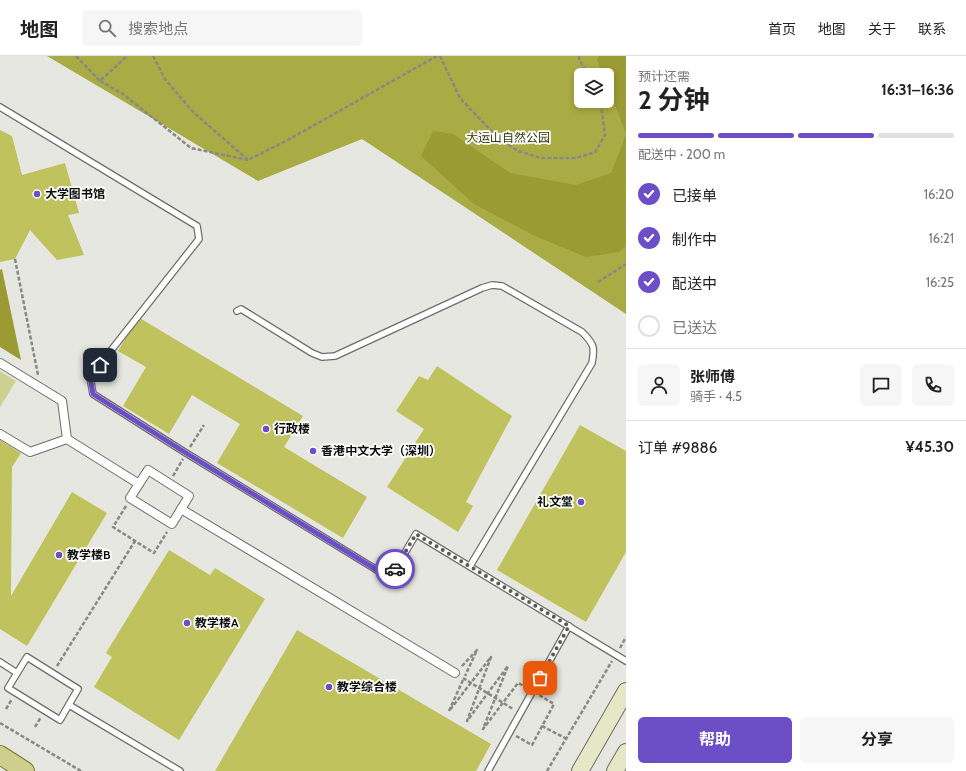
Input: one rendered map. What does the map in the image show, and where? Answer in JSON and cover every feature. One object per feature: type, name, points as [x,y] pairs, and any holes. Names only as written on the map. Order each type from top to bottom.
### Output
[{"type":"main road","points":[[580,771],[626,691]]},
{"type":"main road","points":[[615,771],[626,752]]},
{"type":"main road","points":[[0,755],[25,771]]},
{"type":"street","points":[[0,363],[62,401],[67,440]]},
{"type":"street","points":[[0,434],[30,452],[67,440],[139,484]]},
{"type":"street","points":[[148,470],[189,496],[172,524],[130,498],[139,484],[148,470]]},
{"type":"street","points":[[181,509],[455,673]]},
{"type":"lane","points":[[0,107],[197,226],[199,239],[90,377],[93,394],[390,578],[416,534],[626,661]]},
{"type":"lane","points":[[237,311],[241,309],[312,353],[322,357],[334,356],[482,288],[492,285],[502,286],[582,332],[592,341],[594,352],[592,363],[470,566]]},
{"type":"lane","points":[[488,771],[569,626]]},
{"type":"lane","points":[[26,657],[78,689],[60,720],[8,688],[17,673],[26,657]]},
{"type":"lane","points":[[0,662],[17,673]]},
{"type":"lane","points":[[69,705],[180,771]]},
{"type":"path","points":[[76,56],[100,80],[123,94],[191,148],[248,160],[286,141],[437,56]]},
{"type":"path","points":[[100,80],[127,56]]},
{"type":"path","points":[[153,56],[165,79],[194,112],[248,160]]},
{"type":"path","points":[[440,56],[460,98],[498,138],[518,151],[541,158],[576,158],[595,152],[605,135],[601,108]]},
{"type":"path","points":[[578,56],[584,68]]},
{"type":"path","points":[[15,259],[40,388]]},
{"type":"path","points":[[598,282],[626,264]]},
{"type":"path","points":[[168,483],[204,425]]},
{"type":"path","points":[[130,498],[112,527],[154,553],[172,524]]},
{"type":"path","points":[[53,674],[135,541]]},
{"type":"path","points":[[510,732],[532,745],[554,704],[518,683],[503,702],[482,729],[495,697],[508,666],[488,693],[467,720],[479,688],[491,657],[471,683],[449,711],[464,678],[477,650],[455,673],[464,678],[471,683],[479,688],[488,693],[495,697],[503,702],[520,713]]},
{"type":"path","points":[[547,771],[609,667]]},
{"type":"path","points":[[0,723],[81,771]]},
{"type":"path","points":[[542,726],[566,738]]},
{"type":"green space","name":"大运山自然公园","points":[[47,56],[626,56],[626,314],[362,139],[258,181]]},
{"type":"green space","points":[[0,371],[16,381],[0,407]]},
{"type":"shaded area","points":[[599,56],[626,56],[626,133],[614,103],[614,68],[600,68],[597,60]]},
{"type":"shaded area","points":[[433,131],[453,134],[510,173],[576,185],[611,173],[626,135],[626,246],[619,252],[586,257],[535,236],[474,204],[421,156]]},
{"type":"shaded area","points":[[2,269],[21,360],[0,347],[0,270]]},
{"type":"building","name":"大学图书馆","points":[[0,130],[12,136],[22,175],[65,163],[79,213],[68,215],[84,255],[57,260],[30,230],[15,259],[0,262]]},
{"type":"building","name":"行政楼","points":[[138,317],[303,416],[284,447],[367,497],[343,538],[217,463],[240,424],[192,395],[169,434],[123,406],[146,367],[118,351]]},
{"type":"building","points":[[437,366],[512,416],[466,502],[473,506],[458,532],[387,487],[424,429],[396,411],[419,376],[428,380]]},
{"type":"building","name":"礼文堂","points":[[580,425],[626,451],[626,552],[586,622],[497,570]]},
{"type":"building","name":"教学楼B","points":[[0,440],[21,453],[12,467],[11,596],[72,492],[107,513],[27,646],[0,629]]},
{"type":"building","name":"教学楼A","points":[[169,550],[210,575],[215,568],[265,599],[179,740],[94,687],[112,657],[106,653]]},
{"type":"building","name":"教学综合楼","points":[[297,630],[491,744],[476,771],[215,771]]},
{"type":"way so far","points":[[395,569],[416,534],[569,626],[540,678]]},
{"type":"place","name":"大学图书馆","points":[[37,194]]},
{"type":"place","name":"行政楼","points":[[266,429]]},
{"type":"place","name":"香港中文大学（深圳）","points":[[313,451]]},
{"type":"place","name":"礼文堂","points":[[581,502]]},
{"type":"place","name":"教学楼B","points":[[59,555]]},
{"type":"place","name":"教学楼A","points":[[187,623]]},
{"type":"place","name":"教学综合楼","points":[[329,687]]},
{"type":"route","points":[[100,365],[90,377],[93,394],[390,578],[395,569]]}]
